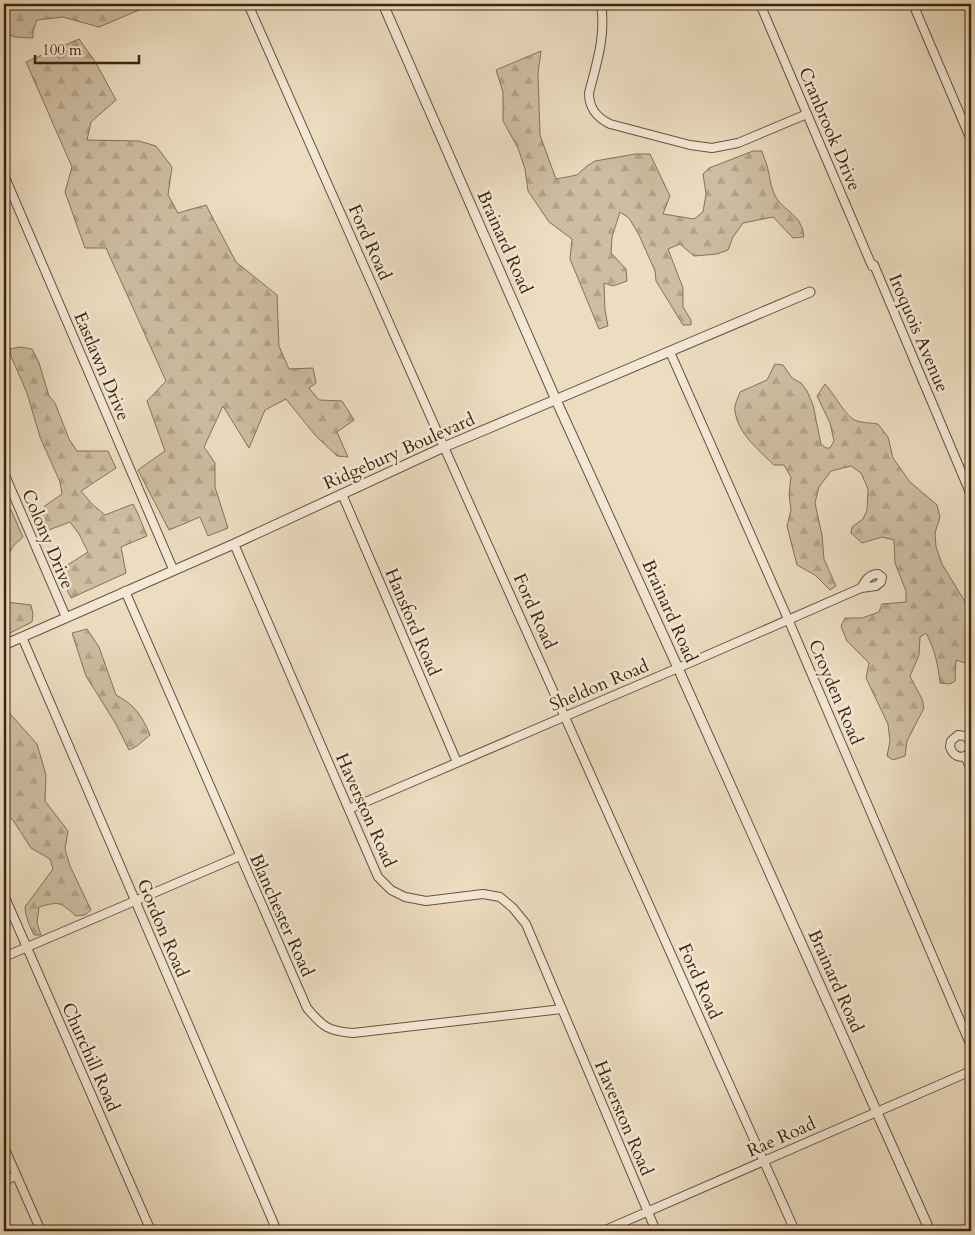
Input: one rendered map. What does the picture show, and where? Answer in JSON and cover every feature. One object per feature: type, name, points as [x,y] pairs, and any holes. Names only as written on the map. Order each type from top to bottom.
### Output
[{"type":"street","name":"Ford Road","points":[[248,4],[795,1231]]},
{"type":"street","name":"Brainard Road","points":[[383,4],[556,400],[930,1231]]},
{"type":"street","points":[[601,4],[602,44],[589,98],[592,109],[602,120],[610,124],[690,145],[712,148],[738,143],[807,114]]},
{"type":"street","name":"Cranbrook Drive","points":[[760,4],[873,266]]},
{"type":"street","points":[[913,4],[971,140]]},
{"type":"street","name":"Eastlawn Drive","points":[[4,175],[173,569]]},
{"type":"street","name":"Iroquois Avenue","points":[[873,266],[971,495]]},
{"type":"street","name":"Ridgebury Boulevard","points":[[4,645],[173,569],[234,544],[444,447],[810,292]]},
{"type":"street","name":"Croyden Road","points":[[670,352],[788,619],[971,1046]]},
{"type":"street","name":"Colony Drive","points":[[4,473],[66,617]]},
{"type":"street","name":"Hansford Road","points":[[342,494],[457,762]]},
{"type":"street","name":"Haverston Road","points":[[234,544],[378,877],[391,890],[405,897],[426,901],[483,894],[500,897],[513,908],[526,924],[656,1231]]},
{"type":"street","name":"Sheldon Road","points":[[349,809],[861,588]]},
{"type":"street","name":"Blanchester Road","points":[[125,591],[307,1008],[320,1023],[334,1032],[354,1033],[562,1010]]},
{"type":"street","name":"Gordon Road","points":[[22,637],[276,1231]]},
{"type":"street","points":[[971,742],[968,737],[963,735],[955,737],[951,741],[950,747],[954,755],[960,757],[965,756],[971,749]]},
{"type":"street","points":[[965,756],[971,769]]},
{"type":"street","points":[[4,956],[240,856]]},
{"type":"street","name":"Churchill Road","points":[[4,895],[151,1231]]},
{"type":"street","name":"Rae Road","points":[[603,1231],[971,1071]]},
{"type":"street","points":[[4,1147],[40,1231]]},
{"type":"street","points":[[4,1181],[16,1176]]},
{"type":"green space","points":[[4,4],[151,5],[99,27],[63,17],[37,20],[33,31],[33,38],[14,37],[6,32],[4,33]]},
{"type":"green space","points":[[79,39],[96,63],[116,100],[91,122],[87,140],[139,141],[156,146],[172,167],[168,195],[178,213],[206,205],[236,262],[277,295],[279,346],[289,369],[313,368],[316,383],[309,388],[319,400],[342,401],[354,420],[337,432],[348,457],[337,456],[315,435],[286,399],[265,410],[249,448],[223,406],[204,447],[215,463],[215,487],[228,528],[208,536],[200,517],[169,530],[138,470],[165,451],[147,401],[166,381],[106,248],[85,248],[65,192],[72,167],[26,62]]},
{"type":"green space","points":[[541,51],[538,73],[540,135],[556,179],[577,175],[595,161],[635,154],[650,154],[670,196],[663,214],[694,219],[703,212],[706,194],[703,174],[709,168],[753,151],[762,151],[774,194],[780,203],[799,221],[804,237],[793,238],[773,217],[743,223],[733,237],[728,250],[717,254],[694,256],[680,244],[668,249],[683,288],[683,307],[691,320],[691,325],[683,325],[656,281],[655,271],[639,235],[629,218],[620,212],[612,237],[611,253],[626,269],[627,281],[613,286],[604,283],[605,310],[608,326],[599,329],[570,259],[572,239],[549,222],[528,191],[525,169],[518,148],[503,121],[503,92],[496,70]]},
{"type":"green space","points":[[20,347],[32,349],[39,363],[49,396],[55,403],[69,439],[77,451],[108,451],[116,468],[81,491],[105,515],[133,504],[147,536],[121,547],[126,573],[71,598],[60,575],[63,568],[88,552],[79,534],[70,522],[46,531],[39,510],[62,494],[60,482],[40,437],[27,393],[11,356],[10,349]]},
{"type":"green space","points":[[775,364],[783,365],[792,378],[801,383],[807,391],[813,405],[821,444],[826,448],[830,448],[834,441],[830,423],[817,396],[825,384],[853,419],[860,422],[878,424],[888,437],[893,458],[910,482],[937,505],[940,517],[935,533],[936,547],[942,564],[971,614],[971,665],[956,660],[955,681],[950,684],[940,683],[932,645],[926,633],[920,637],[919,655],[910,676],[922,699],[924,708],[907,741],[905,756],[893,760],[887,756],[890,741],[888,724],[866,678],[869,663],[847,641],[841,626],[845,618],[862,618],[879,612],[882,604],[906,602],[906,591],[895,563],[894,540],[882,537],[862,543],[851,533],[852,527],[863,519],[867,510],[868,489],[861,473],[851,466],[831,471],[819,487],[815,503],[822,535],[824,559],[836,586],[830,590],[815,575],[797,565],[787,526],[791,510],[789,494],[791,477],[784,465],[774,465],[750,441],[740,427],[735,411],[740,392],[767,380]]},
{"type":"green space","points":[[4,500],[11,510],[23,537],[13,546],[4,564]]},
{"type":"green space","points":[[4,589],[6,602],[31,605],[33,614],[32,622],[4,636]]},
{"type":"green space","points":[[87,629],[99,647],[116,695],[137,712],[150,735],[129,750],[116,724],[86,676],[72,633]]},
{"type":"green space","points":[[4,707],[37,744],[46,775],[45,801],[68,831],[65,849],[70,866],[91,910],[85,915],[76,916],[59,904],[39,907],[37,923],[41,935],[34,935],[25,907],[53,869],[50,859],[31,848],[13,820],[4,812]]}]
